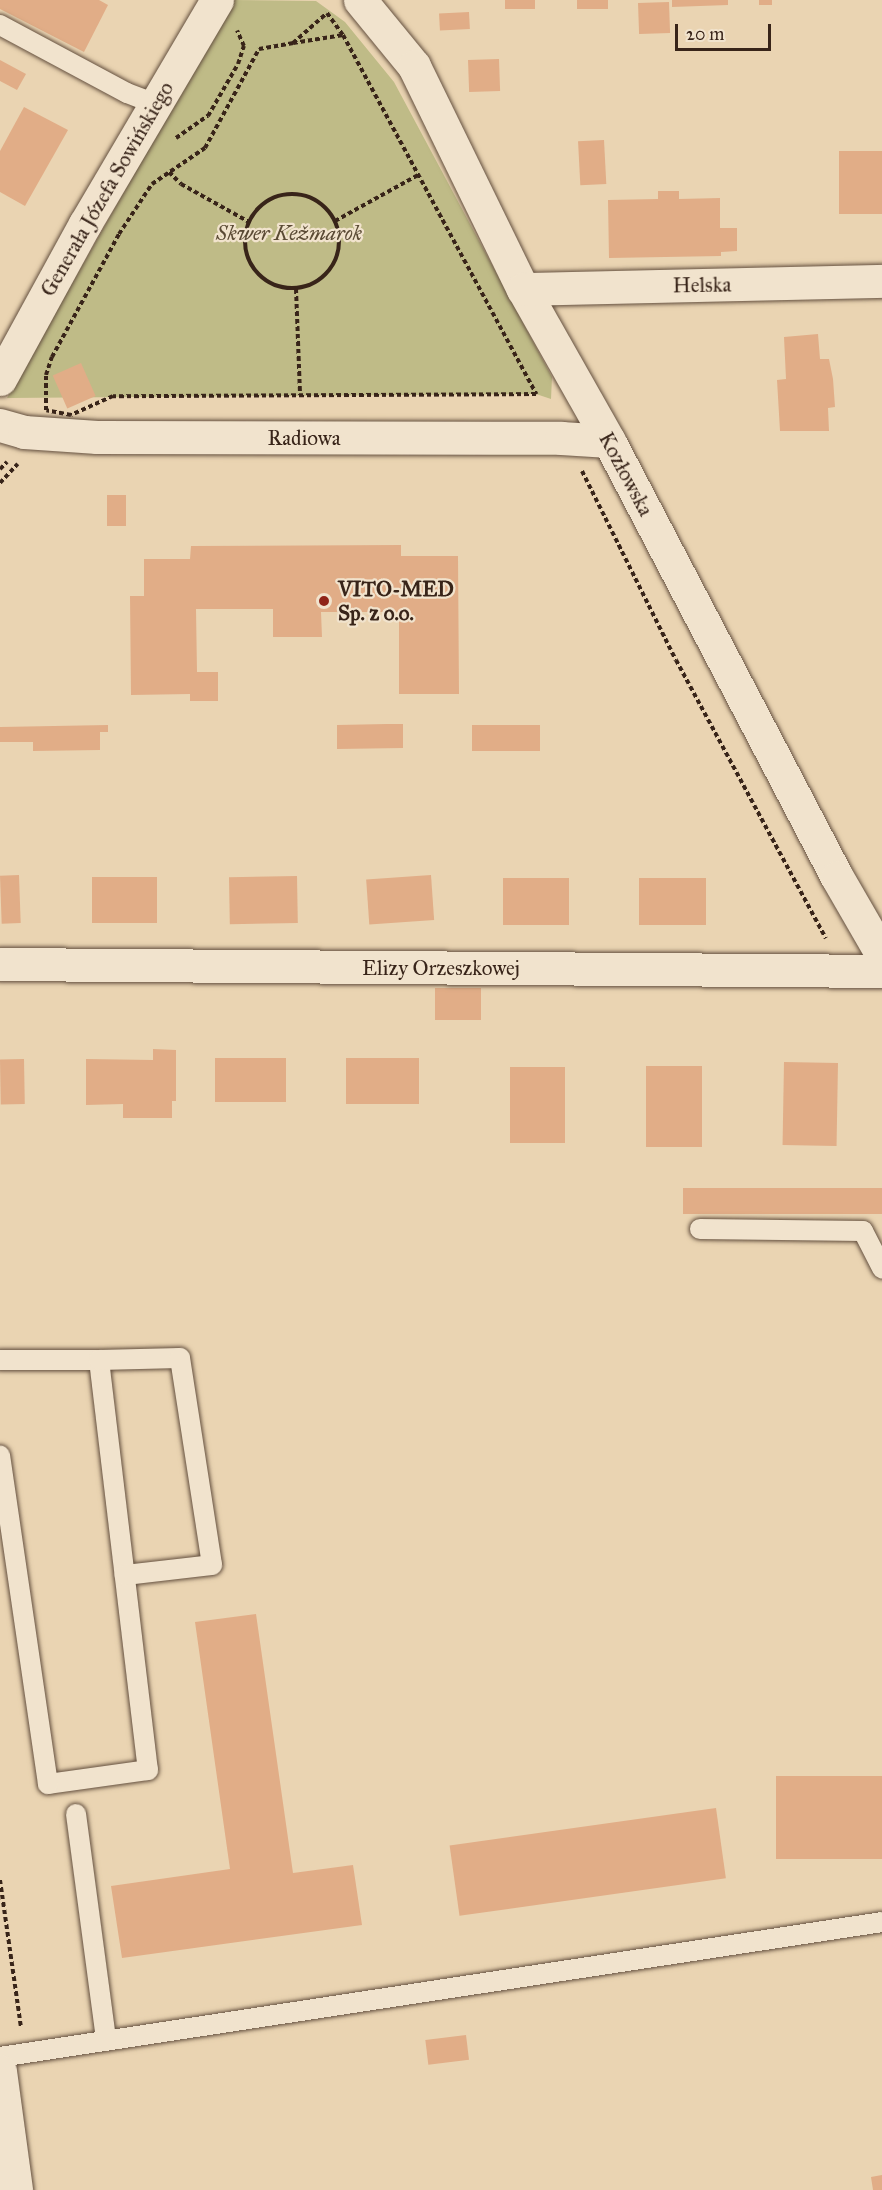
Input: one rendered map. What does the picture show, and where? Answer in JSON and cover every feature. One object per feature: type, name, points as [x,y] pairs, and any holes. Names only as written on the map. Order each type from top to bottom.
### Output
[{"type":"street","name":"Kozłowska","points":[[360,0],[414,66],[523,289],[609,441],[837,877],[882,955]]},
{"type":"street","name":"Generała Józefa Sowińskiego","points":[[0,379],[156,104],[224,13]]},
{"type":"street","name":"Helska","points":[[523,289],[882,281]]},
{"type":"street","name":"Radiowa","points":[[0,425],[24,432],[97,437],[561,438],[609,441]]},
{"type":"street","name":"Elizy Orzeszkowej","points":[[0,964],[882,971]]},
{"type":"street","points":[[0,2071],[16,2190]]},
{"type":"lane","points":[[0,25],[127,93],[156,104]]},
{"type":"lane","points":[[700,1229],[863,1231],[882,1268]]},
{"type":"lane","points":[[0,1360],[180,1358],[212,1565],[125,1575]]},
{"type":"lane","points":[[0,1455],[48,1784],[148,1770],[99,1360]]},
{"type":"lane","points":[[76,1814],[106,2040]]},
{"type":"lane","points":[[0,2057],[882,1922]]},
{"type":"path","points":[[171,141],[208,116],[238,64],[244,45],[238,31],[224,13]]},
{"type":"path","points":[[293,43],[327,13],[343,35],[536,394],[113,396],[71,415],[46,410],[46,375],[52,357],[119,234],[152,183],[205,148],[259,49],[343,35]]},
{"type":"path","points":[[169,172],[181,184],[249,222]]},
{"type":"path","points":[[335,221],[418,175]]},
{"type":"path","points":[[298,195],[325,207],[335,221],[339,248],[334,262],[325,276],[296,289],[280,287],[254,268],[245,237],[249,222],[269,200],[298,195]]},
{"type":"path","points":[[296,289],[300,395]]},
{"type":"path","points":[[0,483],[13,472],[22,456]]},
{"type":"path","points":[[579,466],[682,671],[829,942]]},
{"type":"path","points":[[0,1880],[22,2032]]},
{"type":"green space","name":"Skwer Kežmarok","points":[[233,0],[316,1],[345,22],[394,82],[552,377],[551,399],[536,394],[7,398]]},
{"type":"building","points":[[0,0],[99,0],[108,5],[84,52],[0,9]]},
{"type":"building","points":[[505,0],[535,0],[535,9],[505,9]]},
{"type":"building","points":[[577,0],[608,0],[608,9],[577,9]]},
{"type":"building","points":[[672,0],[728,0],[728,5],[672,7]]},
{"type":"building","points":[[759,0],[772,0],[772,5],[759,5]]},
{"type":"building","points":[[669,2],[670,33],[639,34],[638,3]]},
{"type":"building","points":[[469,12],[470,29],[440,31],[439,14]]},
{"type":"building","points":[[499,59],[500,91],[469,92],[468,60]]},
{"type":"building","points":[[0,60],[26,74],[17,90],[0,81]]},
{"type":"building","points":[[24,107],[68,130],[25,206],[0,192],[0,151]]},
{"type":"building","points":[[604,140],[606,184],[580,185],[578,141]]},
{"type":"building","points":[[839,151],[882,151],[882,214],[839,214]]},
{"type":"building","points":[[658,191],[679,191],[679,199],[720,198],[720,228],[737,228],[737,251],[721,252],[721,256],[609,258],[608,200],[658,199]]},
{"type":"building","points":[[818,334],[820,359],[829,359],[833,379],[835,407],[828,408],[829,431],[780,431],[777,380],[786,379],[784,337]]},
{"type":"building","points":[[81,363],[96,396],[67,408],[53,376]]},
{"type":"building","points":[[107,495],[126,495],[126,526],[107,526]]},
{"type":"building","name":"VITO-MED Sp. z o.o.","points":[[401,545],[401,556],[458,556],[459,694],[399,694],[399,612],[321,612],[322,637],[273,637],[273,609],[196,609],[197,672],[218,672],[218,701],[190,701],[190,694],[131,695],[130,596],[144,596],[144,559],[190,559],[191,546]]},
{"type":"building","points":[[403,724],[403,748],[337,749],[337,725]]},
{"type":"building","points":[[108,725],[108,732],[100,732],[100,750],[33,751],[33,742],[0,742],[0,727]]},
{"type":"building","points":[[472,725],[540,725],[540,751],[472,751]]},
{"type":"building","points":[[19,875],[21,923],[2,924],[0,876]]},
{"type":"building","points":[[431,875],[434,920],[369,924],[366,880]]},
{"type":"building","points":[[297,876],[298,923],[230,924],[229,877]]},
{"type":"building","points":[[92,877],[157,877],[157,923],[92,923]]},
{"type":"building","points":[[503,878],[569,878],[569,925],[503,925]]},
{"type":"building","points":[[639,878],[706,878],[706,925],[639,925]]},
{"type":"building","points":[[435,988],[481,988],[481,1020],[435,1020]]},
{"type":"building","points":[[153,1049],[176,1050],[176,1101],[172,1101],[172,1118],[123,1118],[123,1104],[86,1105],[86,1059],[153,1060]]},
{"type":"building","points":[[215,1058],[286,1058],[286,1102],[215,1102]]},
{"type":"building","points":[[346,1058],[419,1058],[419,1104],[346,1104]]},
{"type":"building","points":[[0,1059],[24,1059],[25,1104],[1,1104]]},
{"type":"building","points":[[784,1062],[838,1063],[837,1146],[783,1145]]},
{"type":"building","points":[[646,1066],[702,1066],[702,1147],[646,1147]]},
{"type":"building","points":[[510,1067],[565,1067],[565,1143],[510,1143]]},
{"type":"building","points":[[683,1188],[882,1188],[882,1214],[683,1214]]},
{"type":"building","points":[[256,1614],[293,1873],[353,1865],[362,1925],[122,1958],[111,1886],[230,1869],[195,1622]]},
{"type":"building","points":[[776,1776],[882,1776],[882,1859],[776,1859]]},
{"type":"building","points":[[716,1808],[726,1878],[459,1916],[450,1845]]},
{"type":"building","points":[[466,2035],[469,2060],[428,2065],[425,2040]]},
{"type":"building","points":[[882,2175],[882,2190],[873,2190],[871,2177]]},
{"type":"place","name":"VITO-MED Sp. z o.o.","points":[[324,601]]}]
